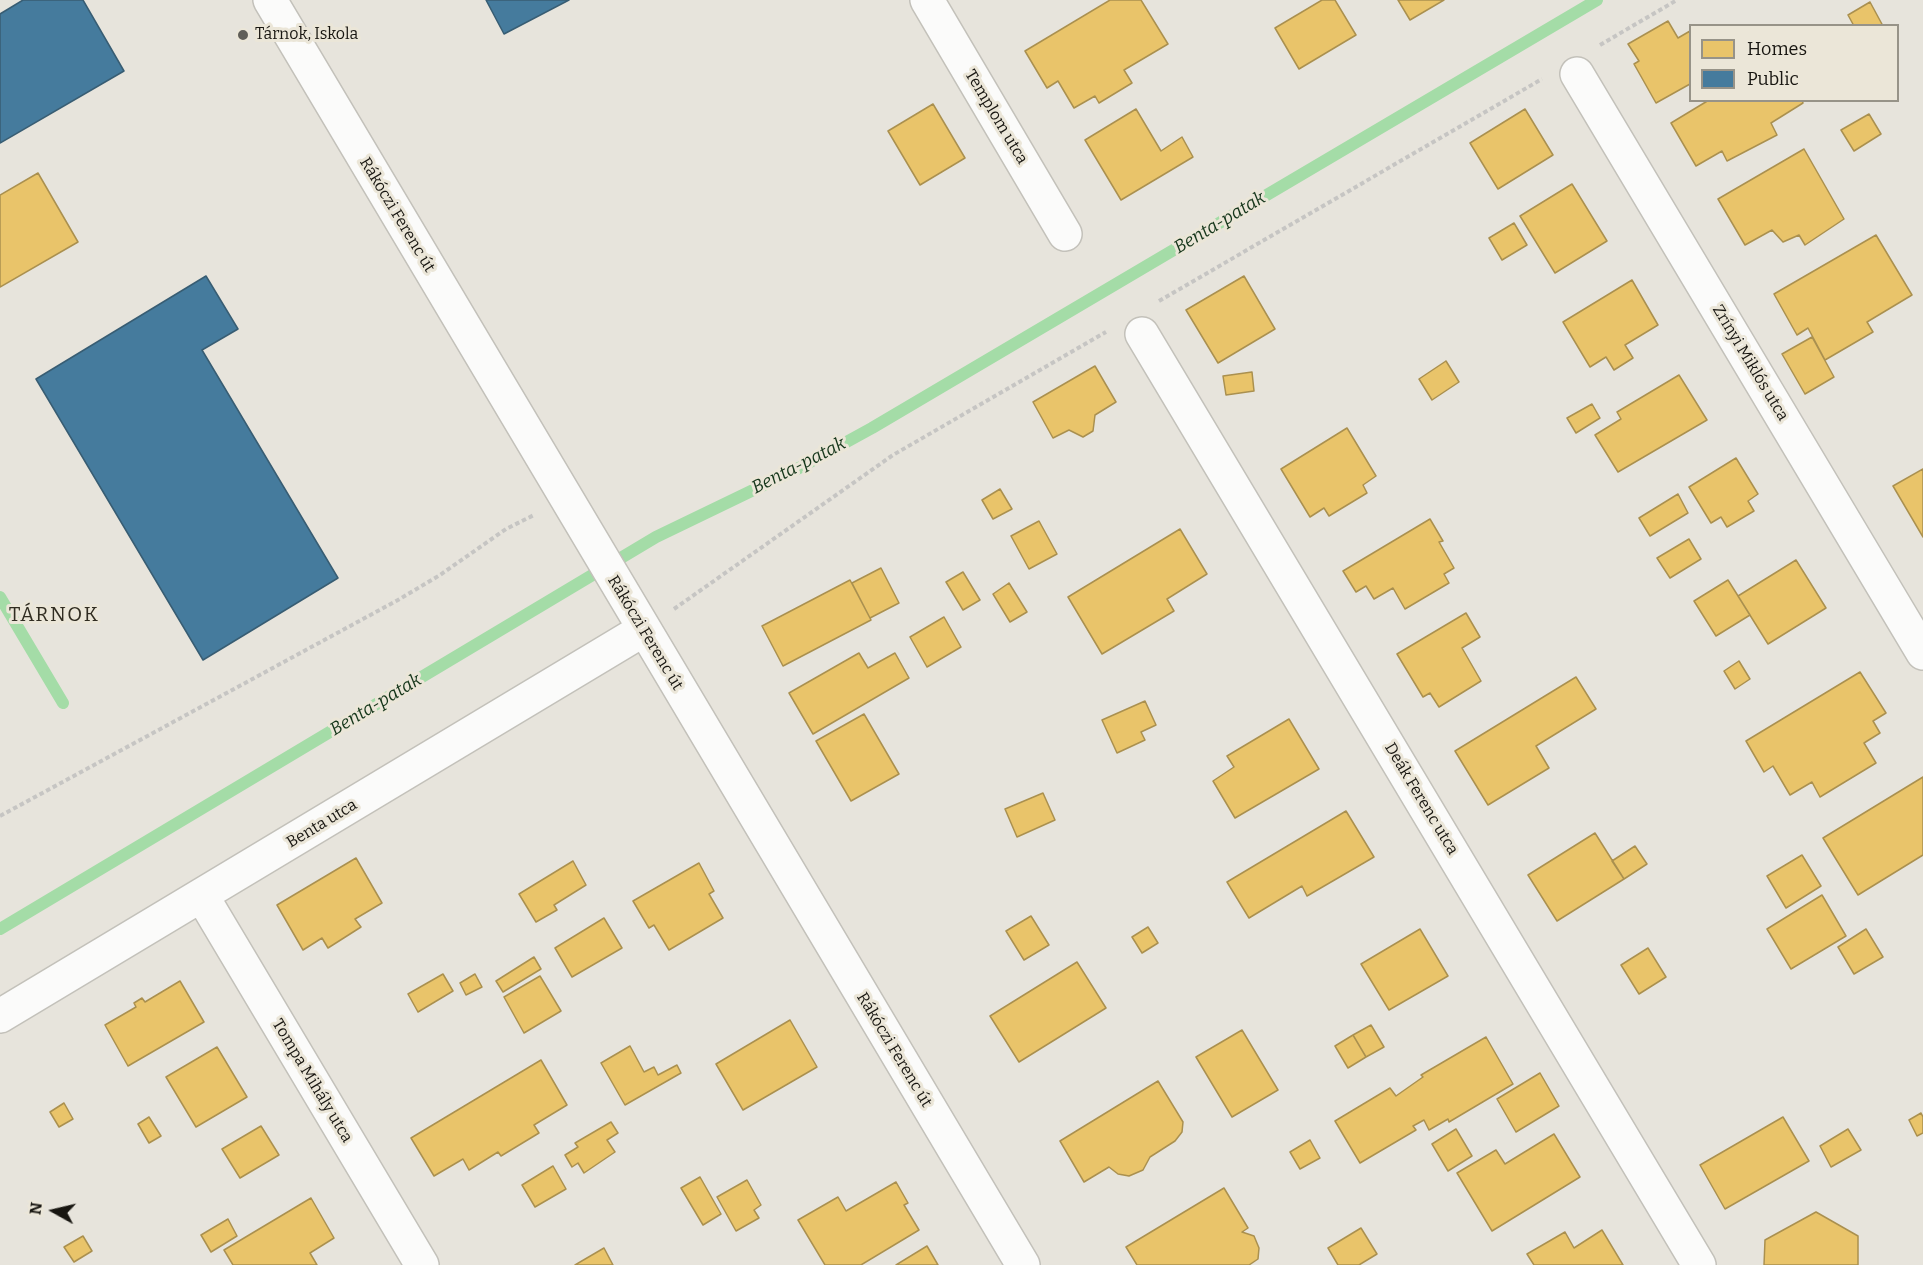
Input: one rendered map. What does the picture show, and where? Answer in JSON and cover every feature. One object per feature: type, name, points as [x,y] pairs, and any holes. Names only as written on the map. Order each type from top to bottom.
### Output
[{"type":"street","name":"Rákóczi Ferenc út","points":[[270,0],[1023,1265]]},
{"type":"street","name":"Templom utca","points":[[927,0],[1065,234]]},
{"type":"street","name":"Zrínyi Miklós utca","points":[[1577,74],[1923,652]]},
{"type":"street","name":"Deák Ferenc utca","points":[[1142,334],[1699,1265]]},
{"type":"street","name":"Benta utca","points":[[0,1016],[644,630]]},
{"type":"street","name":"Tompa Mihály utca","points":[[202,896],[422,1265]]},
{"type":"path","points":[[0,816],[398,600],[526,518],[570,506]]},
{"type":"building: Homes","points":[[1110,0],[1141,0],[1168,44],[1124,70],[1132,83],[1099,103],[1095,96],[1074,108],[1058,81],[1047,88],[1025,51]]},
{"type":"building: Homes","points":[[1322,0],[1335,0],[1356,35],[1299,69],[1275,28]]},
{"type":"building: Homes","points":[[1398,0],[1444,0],[1410,20]]},
{"type":"building: Homes","points":[[1870,2],[1882,24],[1853,24],[1848,15]]},
{"type":"building: Homes","points":[[1668,21],[1678,38],[1689,32],[1689,85],[1656,103],[1634,64],[1639,61],[1628,44]]},
{"type":"building: Homes","points":[[1706,102],[1803,103],[1771,123],[1777,135],[1727,161],[1722,151],[1696,166],[1671,123]]},
{"type":"building: Homes","points":[[933,104],[965,158],[920,185],[888,131]]},
{"type":"building: Homes","points":[[1136,109],[1161,151],[1182,137],[1193,157],[1121,200],[1085,140]]},
{"type":"building: Homes","points":[[1525,109],[1553,155],[1498,189],[1470,143]]},
{"type":"building: Homes","points":[[1869,114],[1881,134],[1854,151],[1841,130]]},
{"type":"building: Homes","points":[[1804,149],[1844,219],[1805,245],[1799,235],[1783,242],[1772,230],[1745,245],[1718,199]]},
{"type":"building: Homes","points":[[38,173],[78,242],[0,287],[0,195]]},
{"type":"building: Homes","points":[[1572,184],[1607,241],[1555,273],[1520,216]]},
{"type":"building: Homes","points":[[1514,223],[1527,245],[1502,260],[1489,238]]},
{"type":"building: Homes","points":[[1876,235],[1912,295],[1867,322],[1873,332],[1825,360],[1808,328],[1797,335],[1774,294]]},
{"type":"building: Homes","points":[[1244,276],[1275,329],[1218,363],[1186,310]]},
{"type":"building: Homes","points":[[1632,280],[1658,325],[1625,345],[1633,358],[1614,370],[1606,357],[1590,367],[1563,322]]},
{"type":"building: Homes","points":[[1812,337],[1834,377],[1805,394],[1782,354]]},
{"type":"building: Homes","points":[[1446,361],[1459,382],[1432,400],[1419,379]]},
{"type":"building: Homes","points":[[1095,366],[1116,402],[1095,415],[1093,431],[1083,437],[1069,430],[1053,438],[1033,402]]},
{"type":"building: Homes","points":[[1252,372],[1254,391],[1226,395],[1223,376]]},
{"type":"building: Homes","points":[[1679,375],[1707,420],[1618,472],[1595,435],[1621,419],[1617,412]]},
{"type":"building: Homes","points":[[1592,404],[1600,418],[1576,433],[1567,418]]},
{"type":"building: Homes","points":[[1347,428],[1376,476],[1363,485],[1367,493],[1329,516],[1324,508],[1310,517],[1281,469]]},
{"type":"building: Homes","points":[[1736,458],[1758,494],[1748,501],[1754,511],[1727,527],[1721,517],[1711,523],[1689,487]]},
{"type":"building: Homes","points":[[1923,469],[1923,537],[1893,486]]},
{"type":"building: Homes","points":[[1000,489],[1012,509],[993,519],[982,500]]},
{"type":"building: Homes","points":[[1678,494],[1688,513],[1650,536],[1639,518]]},
{"type":"building: Homes","points":[[1430,519],[1443,541],[1439,542],[1454,568],[1444,574],[1449,583],[1405,609],[1393,588],[1374,599],[1366,586],[1356,592],[1343,571]]},
{"type":"building: Homes","points":[[1039,521],[1057,554],[1029,569],[1011,536]]},
{"type":"building: Homes","points":[[1180,529],[1207,574],[1167,599],[1174,611],[1102,654],[1068,597]]},
{"type":"building: Homes","points":[[1689,539],[1701,559],[1670,578],[1657,558]]},
{"type":"building: Homes","points":[[1796,560],[1826,608],[1768,644],[1738,596]]},
{"type":"building: Homes","points":[[881,568],[899,603],[870,618],[852,583]]},
{"type":"building: Homes","points":[[963,572],[980,600],[963,610],[946,582]]},
{"type":"building: Homes","points":[[850,580],[871,620],[783,666],[762,626]]},
{"type":"building: Homes","points":[[1728,580],[1750,615],[1716,636],[1694,601]]},
{"type":"building: Homes","points":[[1009,583],[1027,612],[1010,622],[993,594]]},
{"type":"building: Homes","points":[[1466,613],[1480,637],[1462,648],[1481,681],[1439,707],[1430,693],[1423,697],[1397,654]]},
{"type":"building: Homes","points":[[944,617],[961,647],[927,667],[910,637]]},
{"type":"building: Homes","points":[[859,653],[868,668],[895,653],[909,678],[813,734],[789,693]]},
{"type":"building: Homes","points":[[1739,661],[1750,679],[1735,689],[1724,671]]},
{"type":"building: Homes","points":[[1860,672],[1886,713],[1873,721],[1880,733],[1864,743],[1876,763],[1820,797],[1812,782],[1790,795],[1773,766],[1764,772],[1746,741]]},
{"type":"building: Homes","points":[[1576,677],[1596,709],[1536,746],[1549,768],[1488,805],[1455,751]]},
{"type":"building: Homes","points":[[1145,701],[1156,725],[1141,732],[1145,740],[1117,753],[1102,720]]},
{"type":"building: Homes","points":[[864,714],[899,774],[851,801],[816,741]]},
{"type":"building: Homes","points":[[1289,719],[1319,769],[1235,818],[1213,781],[1234,767],[1227,756]]},
{"type":"building: Homes","points":[[1923,777],[1923,855],[1858,895],[1823,838]]},
{"type":"building: Homes","points":[[1043,793],[1055,820],[1017,837],[1005,809]]},
{"type":"building: Homes","points":[[1346,811],[1374,857],[1307,896],[1302,886],[1249,918],[1227,882]]},
{"type":"building: Homes","points":[[1595,833],[1624,879],[1557,921],[1528,875]]},
{"type":"building: Homes","points":[[1635,846],[1647,864],[1624,879],[1612,861]]},
{"type":"building: Homes","points":[[1802,855],[1821,886],[1786,908],[1767,876]]},
{"type":"building: Homes","points":[[356,858],[382,903],[355,919],[361,927],[328,948],[322,938],[303,950],[277,905]]},
{"type":"building: Homes","points":[[573,861],[586,885],[554,905],[557,910],[536,922],[519,894]]},
{"type":"building: Homes","points":[[699,863],[714,891],[709,894],[723,918],[669,950],[654,925],[649,928],[633,901]]},
{"type":"building: Homes","points":[[1822,895],[1846,936],[1791,969],[1767,929]]},
{"type":"building: Homes","points":[[1031,916],[1049,945],[1024,960],[1006,931]]},
{"type":"building: Homes","points":[[604,918],[622,948],[572,977],[555,948]]},
{"type":"building: Homes","points":[[1148,927],[1158,943],[1142,953],[1132,937]]},
{"type":"building: Homes","points":[[1420,929],[1448,976],[1389,1010],[1361,964]]},
{"type":"building: Homes","points":[[1866,929],[1883,957],[1854,974],[1838,947]]},
{"type":"building: Homes","points":[[1648,948],[1666,977],[1639,994],[1621,965]]},
{"type":"building: Homes","points":[[534,957],[541,969],[503,992],[496,981]]},
{"type":"building: Homes","points":[[1077,962],[1106,1008],[1019,1062],[990,1016]]},
{"type":"building: Homes","points":[[443,974],[453,991],[418,1012],[408,994]]},
{"type":"building: Homes","points":[[475,974],[482,987],[466,995],[460,983]]},
{"type":"building: Homes","points":[[540,976],[561,1011],[524,1033],[504,997]]},
{"type":"building: Homes","points":[[180,981],[204,1022],[128,1066],[105,1025],[136,1007],[134,1003],[142,998],[145,1002]]},
{"type":"building: Homes","points":[[790,1020],[817,1067],[743,1110],[716,1064]]},
{"type":"building: Homes","points":[[1371,1025],[1384,1047],[1366,1057],[1353,1035]]},
{"type":"building: Homes","points":[[1242,1030],[1278,1090],[1232,1117],[1196,1057]]},
{"type":"building: Homes","points":[[1353,1035],[1366,1057],[1348,1068],[1335,1046]]},
{"type":"building: Homes","points":[[1486,1037],[1513,1084],[1449,1122],[1448,1119],[1429,1130],[1424,1120],[1413,1126],[1416,1130],[1360,1163],[1335,1121],[1390,1088],[1396,1096],[1423,1077],[1421,1075]]},
{"type":"building: Homes","points":[[630,1046],[644,1072],[654,1067],[658,1075],[677,1065],[681,1073],[625,1105],[601,1063]]},
{"type":"building: Homes","points":[[217,1047],[247,1097],[196,1127],[166,1077]]},
{"type":"building: Homes","points":[[541,1060],[567,1105],[534,1125],[539,1133],[501,1156],[498,1152],[469,1170],[463,1159],[434,1176],[411,1138]]},
{"type":"building: Homes","points":[[1540,1073],[1559,1106],[1516,1132],[1497,1099]]},
{"type":"building: Homes","points":[[1158,1081],[1183,1122],[1182,1132],[1175,1141],[1150,1157],[1143,1170],[1129,1176],[1118,1174],[1109,1167],[1084,1182],[1060,1141]]},
{"type":"building: Homes","points":[[64,1103],[73,1119],[59,1127],[50,1112]]},
{"type":"building: Homes","points":[[1921,1113],[1923,1133],[1917,1136],[1909,1120]]},
{"type":"building: Homes","points":[[149,1117],[161,1136],[149,1143],[138,1124]]},
{"type":"building: Homes","points":[[1783,1117],[1809,1161],[1725,1209],[1700,1165]]},
{"type":"building: Homes","points":[[611,1122],[618,1133],[607,1140],[615,1152],[584,1173],[578,1163],[572,1167],[565,1155],[578,1147],[575,1143]]},
{"type":"building: Homes","points":[[261,1126],[279,1155],[240,1178],[222,1149]]},
{"type":"building: Homes","points":[[1456,1129],[1472,1156],[1448,1171],[1432,1144]]},
{"type":"building: Homes","points":[[1848,1129],[1861,1150],[1831,1167],[1820,1146]]},
{"type":"building: Homes","points":[[1554,1134],[1580,1177],[1492,1231],[1457,1173],[1496,1150],[1505,1164]]},
{"type":"building: Homes","points":[[1310,1140],[1320,1158],[1300,1169],[1290,1152]]},
{"type":"building: Homes","points":[[553,1166],[566,1189],[535,1207],[522,1185]]},
{"type":"building: Homes","points":[[700,1177],[721,1214],[703,1225],[681,1188]]},
{"type":"building: Homes","points":[[747,1180],[761,1205],[754,1210],[759,1218],[736,1231],[717,1197]]},
{"type":"building: Homes","points":[[896,1182],[908,1203],[904,1205],[919,1230],[861,1265],[825,1265],[798,1220],[838,1197],[846,1211]]},
{"type":"building: Homes","points":[[1224,1188],[1248,1228],[1242,1232],[1254,1236],[1259,1248],[1258,1259],[1249,1265],[1137,1265],[1126,1247]]},
{"type":"building: Homes","points":[[311,1198],[334,1238],[310,1253],[317,1265],[233,1265],[224,1250]]},
{"type":"building: Homes","points":[[1816,1212],[1858,1236],[1858,1265],[1764,1265],[1765,1240]]},
{"type":"building: Homes","points":[[228,1219],[237,1236],[211,1252],[201,1235]]},
{"type":"building: Homes","points":[[1361,1228],[1377,1254],[1359,1265],[1338,1265],[1328,1248]]},
{"type":"building: Homes","points":[[1602,1230],[1623,1265],[1534,1265],[1527,1254],[1565,1232],[1574,1248]]},
{"type":"building: Homes","points":[[83,1236],[92,1251],[74,1262],[64,1247]]},
{"type":"building: Homes","points":[[927,1246],[938,1265],[896,1265]]},
{"type":"building: Homes","points":[[604,1248],[613,1265],[575,1265]]},
{"type":"building: Public","points":[[23,0],[83,0],[124,71],[0,143],[0,14]]},
{"type":"building: Public","points":[[486,0],[569,0],[504,34]]},
{"type":"building: Public","points":[[206,276],[238,329],[202,350],[338,578],[203,660],[36,379]]},
{"type":"waterway","name":"Benta-patak","points":[[0,929],[656,537],[801,467],[872,428],[1597,0]]},
{"type":"waterway","points":[[0,597],[63,703]]},
{"type":"place","name":"Tárnok, Iskola","points":[[243,35]]},
{"type":"district","name":"TÁRNOK","points":[[54,615]]}]
